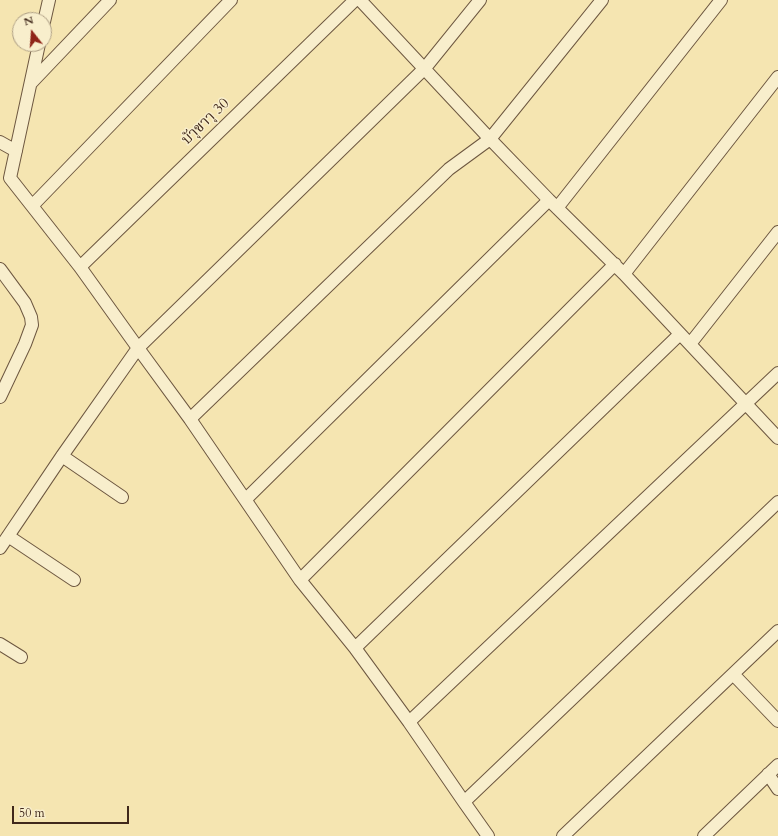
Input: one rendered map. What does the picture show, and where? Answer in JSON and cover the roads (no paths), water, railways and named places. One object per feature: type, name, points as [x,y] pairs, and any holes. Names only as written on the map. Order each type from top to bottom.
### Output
[{"type":"street","points":[[46,12],[49,0]]},
{"type":"street","points":[[30,84],[110,0]]},
{"type":"street","points":[[32,206],[231,0]]},
{"type":"street","name":"บัาุขาาุ 30","points":[[80,267],[355,0]]},
{"type":"street","points":[[360,0],[490,139],[553,204],[615,264],[778,438]]},
{"type":"street","points":[[0,548],[62,456],[138,348],[425,68],[480,0]]},
{"type":"street","points":[[190,419],[449,169],[490,139],[602,0]]},
{"type":"street","points":[[246,499],[553,204],[721,0]]},
{"type":"street","points":[[37,52],[10,178],[80,267],[190,419],[300,580],[355,648],[409,722],[488,836]]},
{"type":"street","points":[[624,274],[778,77]]},
{"type":"street","points":[[0,142],[16,151]]},
{"type":"street","points":[[690,344],[778,232]]},
{"type":"street","points":[[300,580],[615,264]]},
{"type":"street","points":[[0,269],[25,303],[31,317],[32,325],[25,344],[0,397]]},
{"type":"street","points":[[355,648],[680,334]]},
{"type":"street","points":[[409,722],[778,373]]},
{"type":"street","points":[[62,456],[122,497]]},
{"type":"street","points":[[464,802],[778,502]]},
{"type":"street","points":[[8,536],[74,580]]},
{"type":"street","points":[[562,836],[778,631]]},
{"type":"street","points":[[0,644],[22,657]]},
{"type":"street","points":[[733,674],[778,721]]},
{"type":"street","points":[[704,836],[778,765]]},
{"type":"street","points":[[768,774],[778,789]]}]
